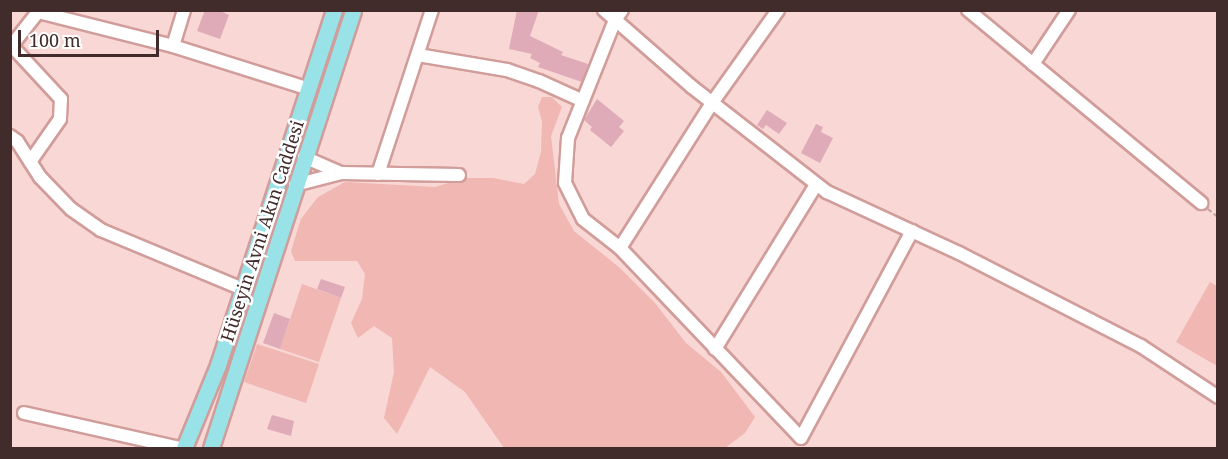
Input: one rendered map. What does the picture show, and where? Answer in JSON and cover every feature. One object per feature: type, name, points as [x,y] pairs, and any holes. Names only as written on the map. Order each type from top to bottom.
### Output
[{"type":"main road","name":"Hüseyin Avni Akın Caddesi","points":[[184,448],[218,365],[334,10]]},
{"type":"main road","name":"Hüseyin Avni Akın Caddesi","points":[[211,448],[353,10]]},
{"type":"street","points":[[173,46],[184,10]]},
{"type":"street","points":[[378,174],[432,10]]},
{"type":"street","points":[[604,10],[619,16],[712,103],[827,192],[912,231],[1142,346],[1218,397]]},
{"type":"street","points":[[620,248],[712,103],[778,10]]},
{"type":"street","points":[[968,10],[1201,203]]},
{"type":"street","points":[[1034,64],[1069,10]]},
{"type":"street","points":[[30,162],[60,119],[62,104],[60,95],[11,44],[38,12],[173,46],[309,89]]},
{"type":"street","points":[[619,16],[568,138],[565,183],[583,219],[620,248],[801,438],[912,231]]},
{"type":"street","points":[[418,56],[507,70],[539,81],[583,101]]},
{"type":"street","points":[[10,136],[40,177],[71,209],[101,230],[243,289]]},
{"type":"street","points":[[304,157],[341,173]]},
{"type":"street","points":[[295,185],[341,173],[459,176]]},
{"type":"street","points":[[716,349],[816,185]]},
{"type":"street","points":[[24,413],[179,448]]},
{"type":"shaded area","points":[[542,97],[552,97],[562,107],[551,136],[559,204],[574,231],[620,268],[655,303],[686,343],[721,372],[755,417],[745,433],[725,448],[504,448],[465,392],[430,367],[397,434],[384,418],[394,372],[392,338],[374,326],[358,338],[351,323],[362,299],[365,274],[357,261],[295,261],[291,251],[301,219],[318,197],[345,182],[435,187],[465,178],[493,178],[524,184],[535,174],[541,152],[542,121],[538,107]]},
{"type":"shaded area","points":[[1210,282],[1217,286],[1217,366],[1176,342]]},
{"type":"shaded area","points":[[302,284],[341,298],[319,362],[280,349]]},
{"type":"shaded area","points":[[257,344],[319,364],[306,403],[244,382]]},
{"type":"building","points":[[205,10],[218,10],[229,15],[220,39],[197,31]]},
{"type":"building","points":[[517,10],[539,10],[530,36],[563,52],[561,55],[588,64],[582,82],[538,67],[540,63],[530,58],[532,54],[509,49]]},
{"type":"building","points":[[597,99],[624,121],[619,127],[624,131],[611,147],[590,130],[592,127],[584,120]]},
{"type":"building","points":[[767,110],[787,123],[779,134],[766,125],[763,129],[757,125]]},
{"type":"building","points":[[816,124],[823,127],[821,132],[833,138],[820,163],[801,153]]},
{"type":"building","points":[[321,279],[345,287],[341,298],[317,289]]},
{"type":"building","points":[[274,313],[290,319],[280,349],[263,343]]},
{"type":"building","points":[[272,415],[294,421],[291,436],[267,429]]}]
